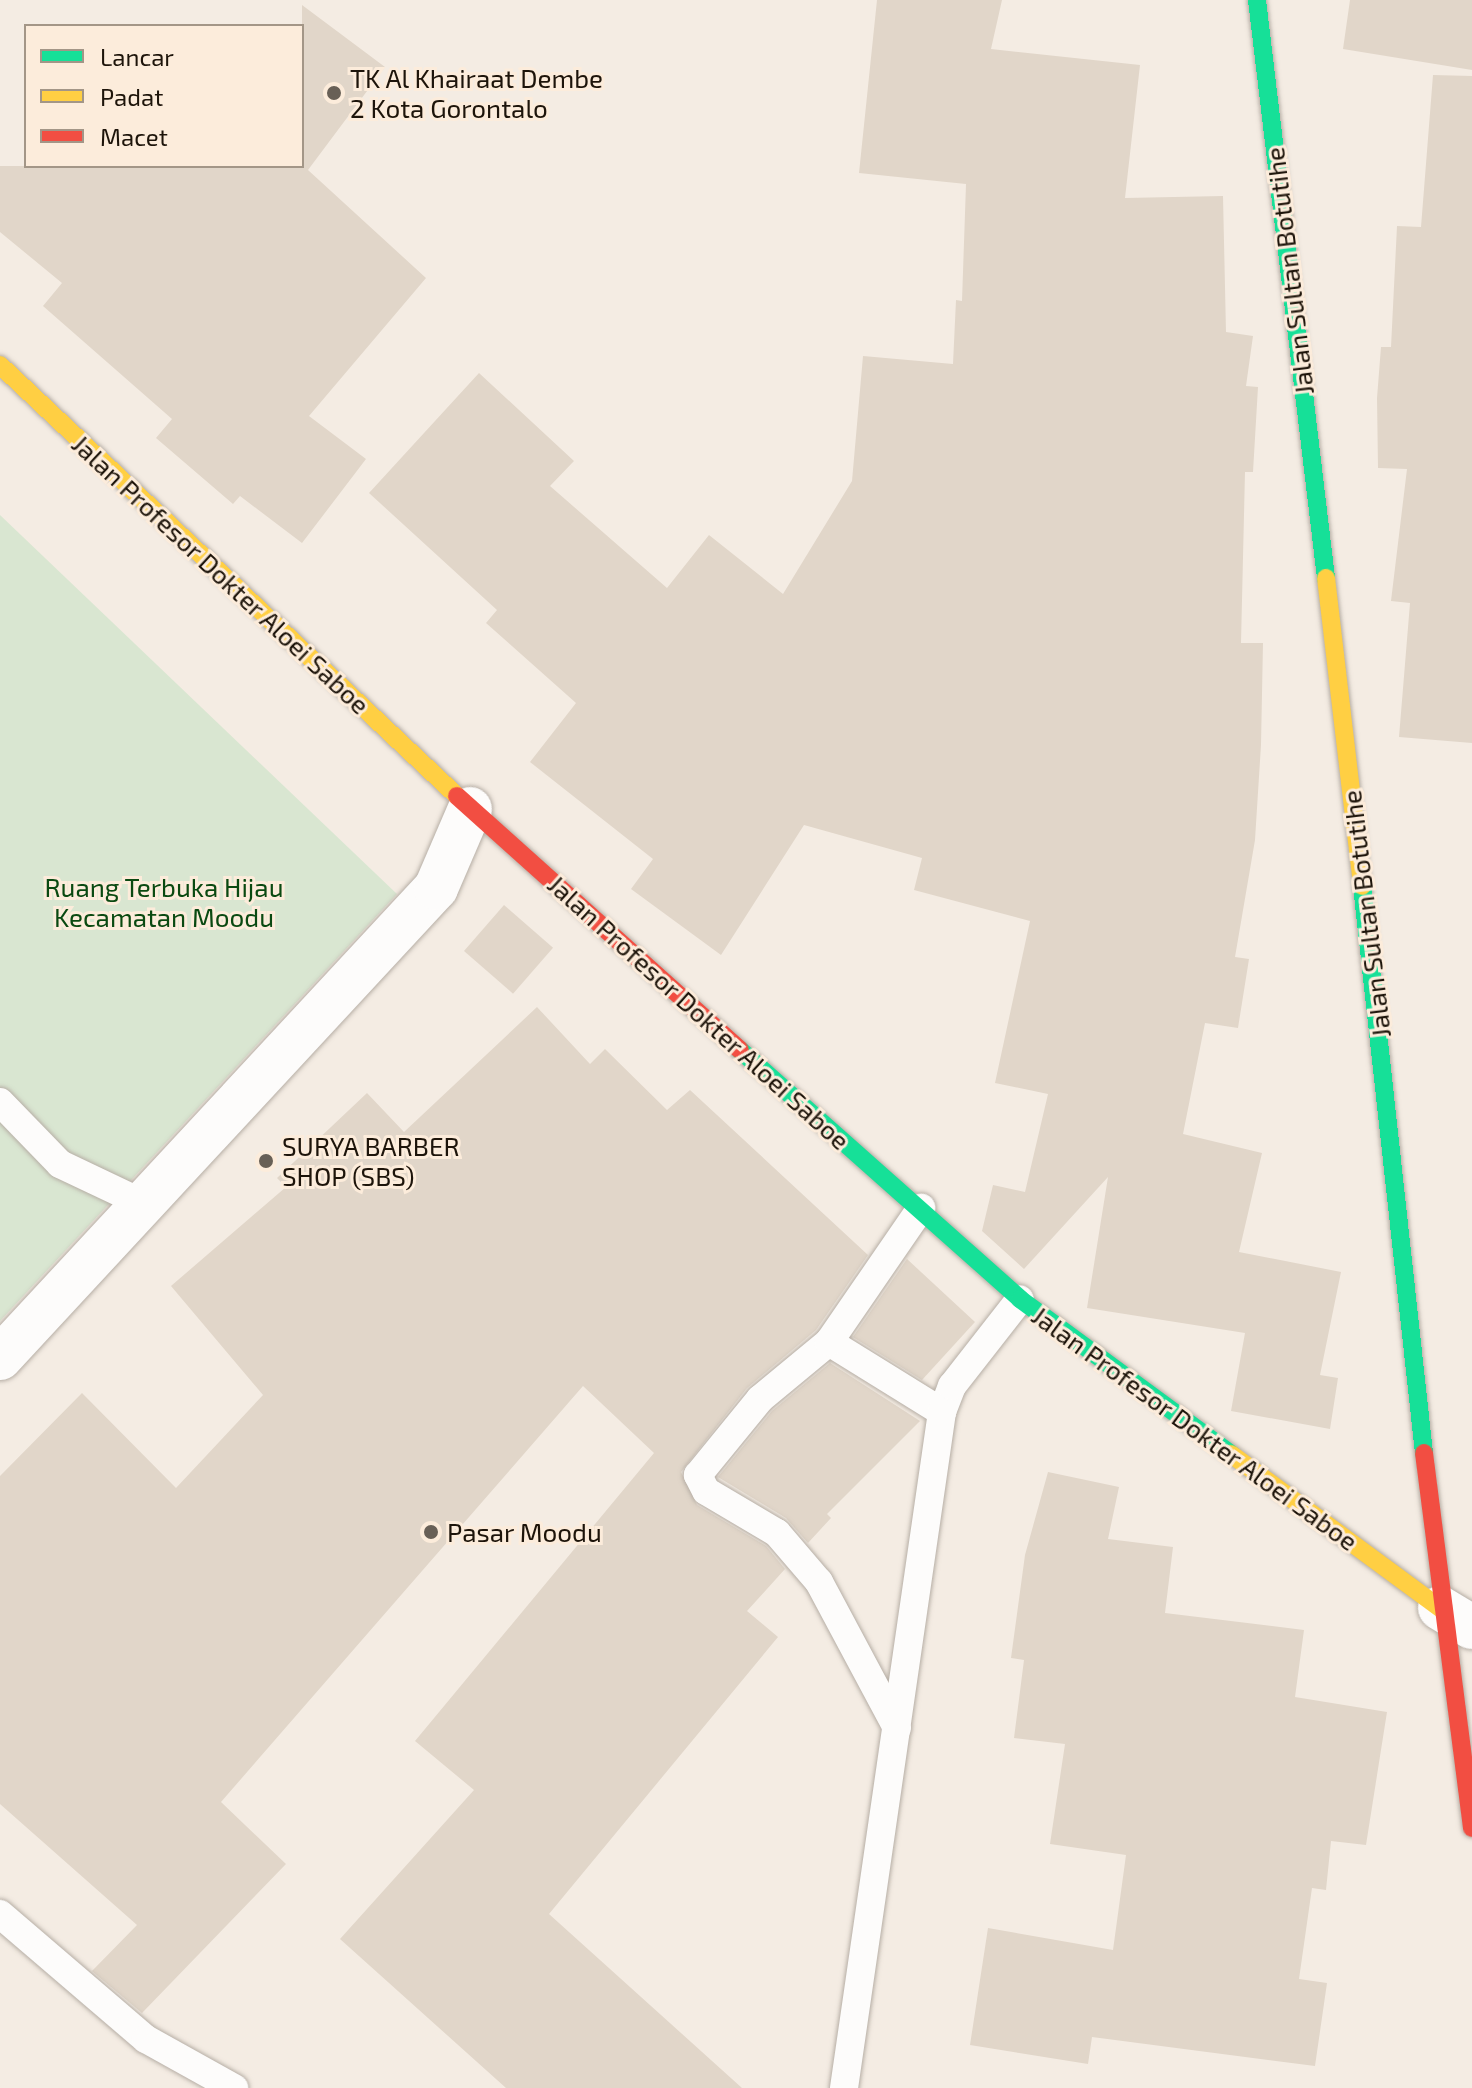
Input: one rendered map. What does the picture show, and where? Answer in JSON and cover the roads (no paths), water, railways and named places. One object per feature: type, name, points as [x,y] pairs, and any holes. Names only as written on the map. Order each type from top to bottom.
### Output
[{"type":"street","name":"Jalan Sultan Botutihe","points":[[1257,0],[1379,1027],[1456,1618],[1472,1828]]},
{"type":"street","name":"Jalan Profesor Dokter Aloei Saboe","points":[[0,365],[470,809],[1020,1299],[1456,1618]]},
{"type":"street","points":[[0,1358],[140,1202],[436,888],[470,809]]},
{"type":"lane","points":[[0,1102],[60,1164],[140,1202]]},
{"type":"lane","points":[[897,1728],[819,1582],[777,1533],[706,1491],[698,1475],[760,1399],[829,1342],[921,1208]]},
{"type":"lane","points":[[844,2088],[942,1412],[952,1386],[1020,1299]]},
{"type":"lane","points":[[829,1342],[942,1412]]},
{"type":"lane","points":[[0,1914],[146,2039],[234,2088]]},
{"type":"place","name":"TK Al Khairaat Dembe 2 Kota Gorontalo","points":[[334,93]]},
{"type":"place","name":"SURYA BARBER SHOP (SBS)","points":[[266,1161]]},
{"type":"place","name":"Pasar Moodu","points":[[431,1532]]},
{"type":"park label","name":"Ruang Terbuka Hijau Kecamatan Moodu","points":[[164,902]]}]
